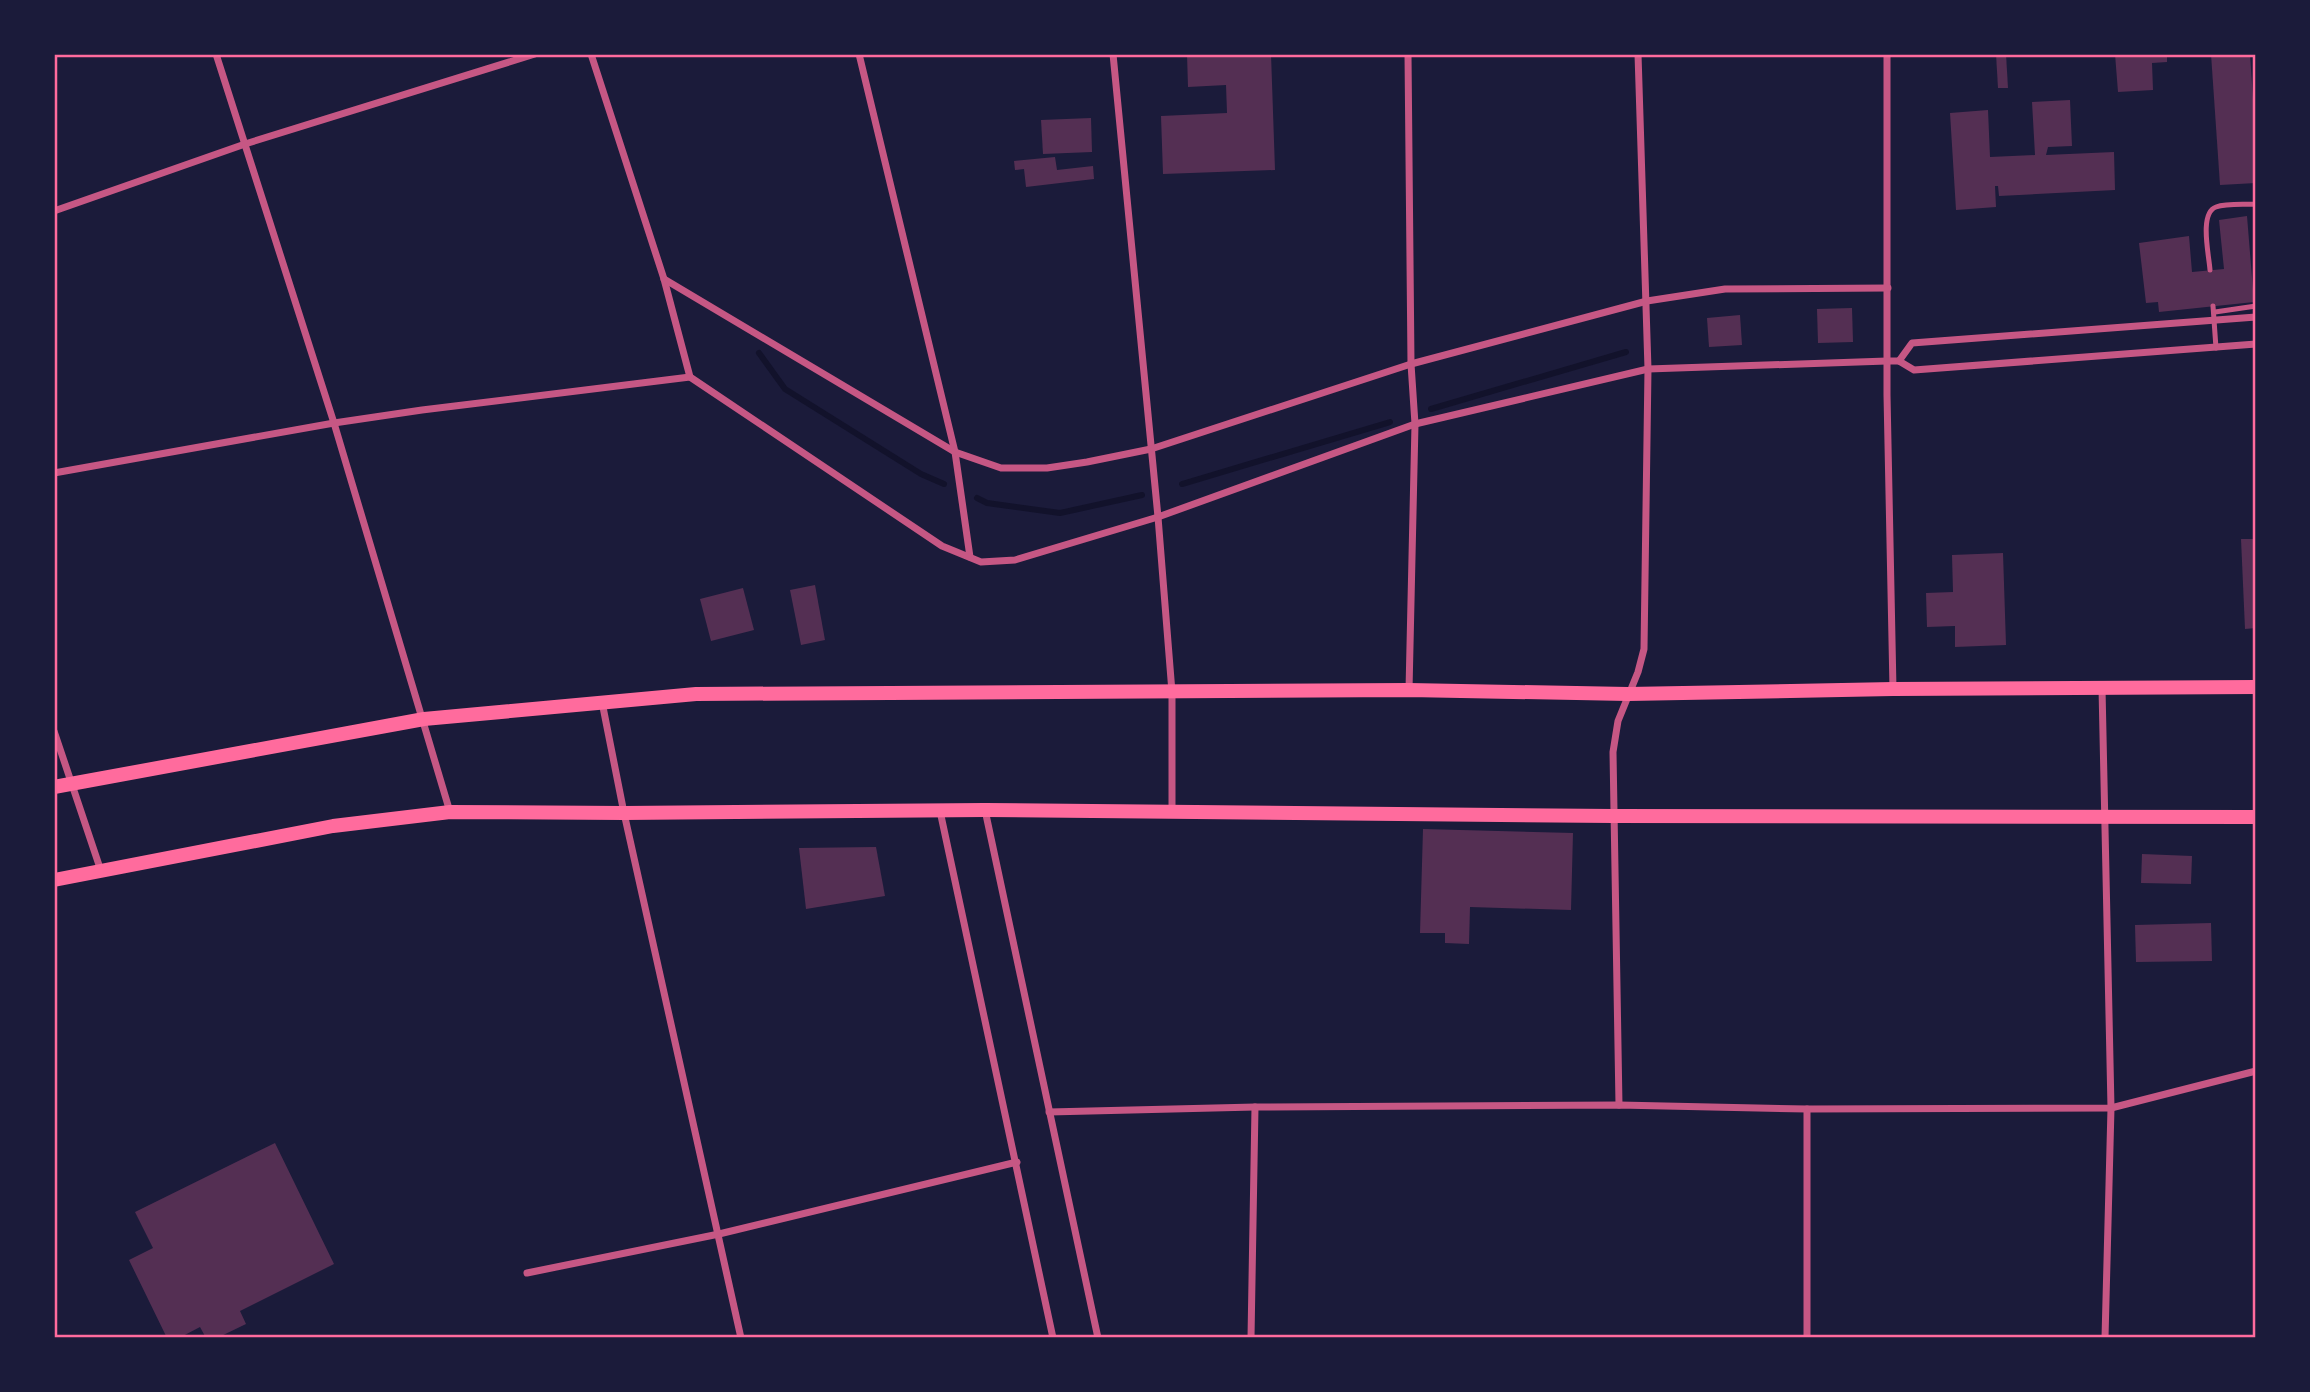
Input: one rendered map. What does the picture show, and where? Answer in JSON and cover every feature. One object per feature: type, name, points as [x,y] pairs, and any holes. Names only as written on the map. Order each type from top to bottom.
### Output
[{"type":"main road","points":[[54,787],[424,719],[696,694],[1409,690],[1628,694],[2256,687]]},
{"type":"main road","points":[[54,880],[333,826],[450,812],[985,810],[1613,816],[2256,817]]},
{"type":"street","points":[[216,54],[334,423],[450,812]]},
{"type":"street","points":[[54,211],[245,144],[535,54]]},
{"type":"street","points":[[591,54],[664,279],[690,377]]},
{"type":"street","points":[[859,54],[955,452],[970,558]]},
{"type":"street","points":[[1113,54],[1158,517],[1172,692],[1172,812]]},
{"type":"street","points":[[1408,54],[1411,364],[1415,424],[1409,690]]},
{"type":"street","points":[[1619,1105],[1613,752],[1618,721],[1639,672],[1644,649],[1648,369],[1638,54]]},
{"type":"street","points":[[1887,54],[1887,361],[1893,689]]},
{"type":"street","points":[[664,279],[955,452],[1001,468],[1047,468],[1151,449],[1411,364],[1647,301],[1725,289],[1888,288]]},
{"type":"street","points":[[1899,361],[1912,343],[2214,313],[2256,317]]},
{"type":"street","points":[[54,473],[334,423],[690,377],[942,546],[981,562],[1015,560],[1158,517],[1415,424],[1648,369],[1899,361],[1914,370],[2256,344]]},
{"type":"street","points":[[2102,688],[2111,1108],[2105,1338]]},
{"type":"street","points":[[602,702],[624,813],[741,1338]]},
{"type":"street","points":[[54,731],[101,871]]},
{"type":"street","points":[[940,810],[1053,1338]]},
{"type":"street","points":[[985,810],[1098,1338]]},
{"type":"street","points":[[1049,1112],[1255,1107],[1619,1105],[1807,1109],[2111,1108],[2256,1071]]},
{"type":"street","points":[[1251,1338],[1255,1107]]},
{"type":"street","points":[[1807,1109],[1807,1338]]},
{"type":"street","points":[[527,1273],[719,1234],[1017,1162]]},
{"type":"lane","points":[[2210,270],[2206,222],[2208,214],[2216,207],[2256,204]]},
{"type":"lane","points":[[2216,348],[2214,313],[2256,306]]},
{"type":"building","points":[[1187,54],[1271,54],[1275,170],[1163,174],[1161,116],[1227,113],[1226,85],[1188,87]]},
{"type":"building","points":[[1996,54],[2006,54],[2008,88],[1998,88]]},
{"type":"building","points":[[2115,54],[2167,54],[2167,62],[2152,63],[2153,90],[2118,92]]},
{"type":"building","points":[[2211,54],[2250,54],[2256,183],[2220,185]]},
{"type":"building","points":[[2070,100],[2072,146],[2048,147],[2046,155],[2114,152],[2115,190],[1999,196],[1998,186],[1995,186],[1996,207],[1956,210],[1950,113],[1988,110],[1990,157],[2035,155],[2032,102]]},
{"type":"building","points":[[1091,118],[1092,152],[1043,154],[1041,120]]},
{"type":"building","points":[[1055,157],[1057,170],[1093,166],[1094,179],[1026,187],[1024,169],[1015,170],[1014,161]]},
{"type":"building","points":[[2247,216],[2254,302],[2159,312],[2158,302],[2146,303],[2139,243],[2189,236],[2192,272],[2224,269],[2219,220]]},
{"type":"building","points":[[1852,308],[1853,342],[1818,343],[1817,309]]},
{"type":"building","points":[[1740,315],[1742,345],[1709,347],[1707,318]]},
{"type":"building","points":[[2241,539],[2256,539],[2256,628],[2245,629]]},
{"type":"building","points":[[2003,553],[2006,645],[1955,647],[1955,626],[1927,627],[1926,593],[1953,592],[1952,555]]},
{"type":"building","points":[[815,585],[825,640],[801,645],[790,590]]},
{"type":"building","points":[[743,588],[754,630],[711,641],[700,599]]},
{"type":"building","points":[[1423,829],[1573,833],[1571,910],[1470,907],[1469,944],[1445,943],[1445,933],[1420,933]]},
{"type":"building","points":[[876,847],[885,896],[806,909],[799,848]]},
{"type":"building","points":[[2142,854],[2192,856],[2191,884],[2141,883]]},
{"type":"building","points":[[2211,923],[2212,961],[2136,962],[2135,925]]},
{"type":"building","points":[[275,1143],[334,1264],[240,1311],[246,1324],[217,1338],[206,1338],[200,1327],[179,1338],[167,1338],[129,1260],[153,1248],[135,1212]]},
{"type":"waterway","points":[[1431,409],[1626,352]]},
{"type":"waterway","points":[[759,353],[785,389],[921,474],[944,484]]},
{"type":"waterway","points":[[1182,484],[1390,422]]},
{"type":"waterway","points":[[977,498],[987,503],[1060,513],[1142,495]]}]
